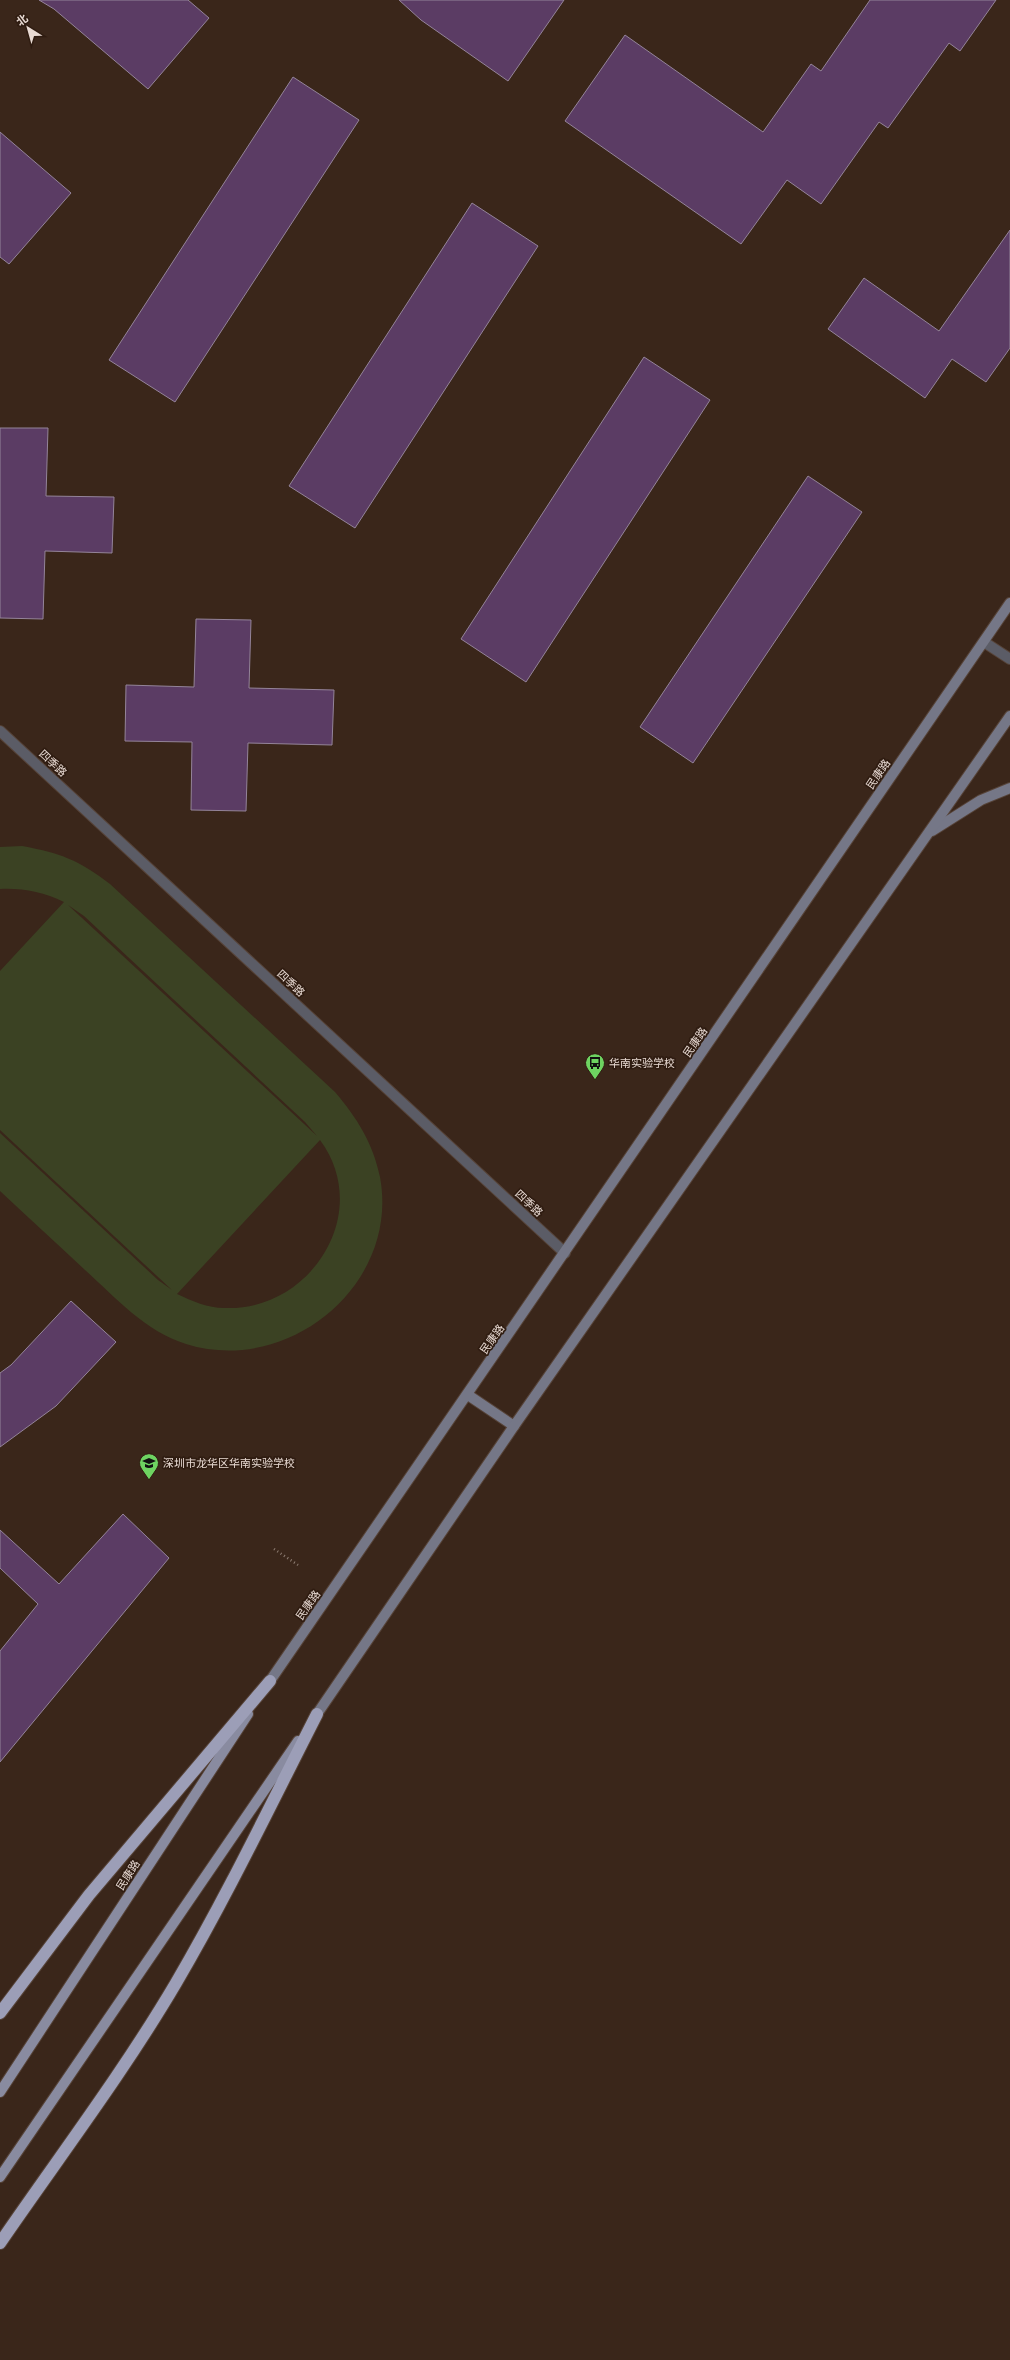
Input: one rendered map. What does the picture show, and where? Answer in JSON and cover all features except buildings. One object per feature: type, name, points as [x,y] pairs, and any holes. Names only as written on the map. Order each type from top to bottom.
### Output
[{"type":"highway","points":[[0,2012],[89,1895],[270,1681]]},
{"type":"highway","points":[[0,2243],[124,2064],[175,1984],[221,1902],[317,1714]]},
{"type":"main road","name":"民康路","points":[[0,2092],[270,1681],[468,1395],[1010,603]]},
{"type":"main road","points":[[0,2177],[514,1426],[1010,716]]},
{"type":"main road","points":[[927,834],[981,800],[1010,788]]},
{"type":"main road","points":[[468,1395],[514,1426]]},
{"type":"street","points":[[984,642],[1010,659]]},
{"type":"street","name":"四季路","points":[[2,736],[565,1253]]},
{"type":"path","points":[[274,1549],[298,1565]]},
{"type":"green space","points":[[22,846],[58,855],[79,863],[110,884],[335,1092],[350,1111],[368,1142],[377,1165],[380,1177],[382,1216],[372,1253],[354,1286],[329,1313],[297,1334],[262,1347],[224,1350],[186,1344],[157,1331],[132,1313],[0,1191],[0,1133],[158,1280],[172,1290],[0,1130],[0,971],[64,902],[33,891],[0,889],[0,847]],"holes":[[[68,905],[84,916],[305,1122],[317,1136]],[[320,1140],[335,1168],[340,1198],[336,1226],[324,1253],[306,1276],[283,1294],[255,1305],[218,1308],[200,1304],[177,1294]]]},
{"type":"place","name":"华南实验学校","points":[[595,1080]]},
{"type":"place","name":"深圳市龙华区华南实验学校","points":[[149,1480]]}]
